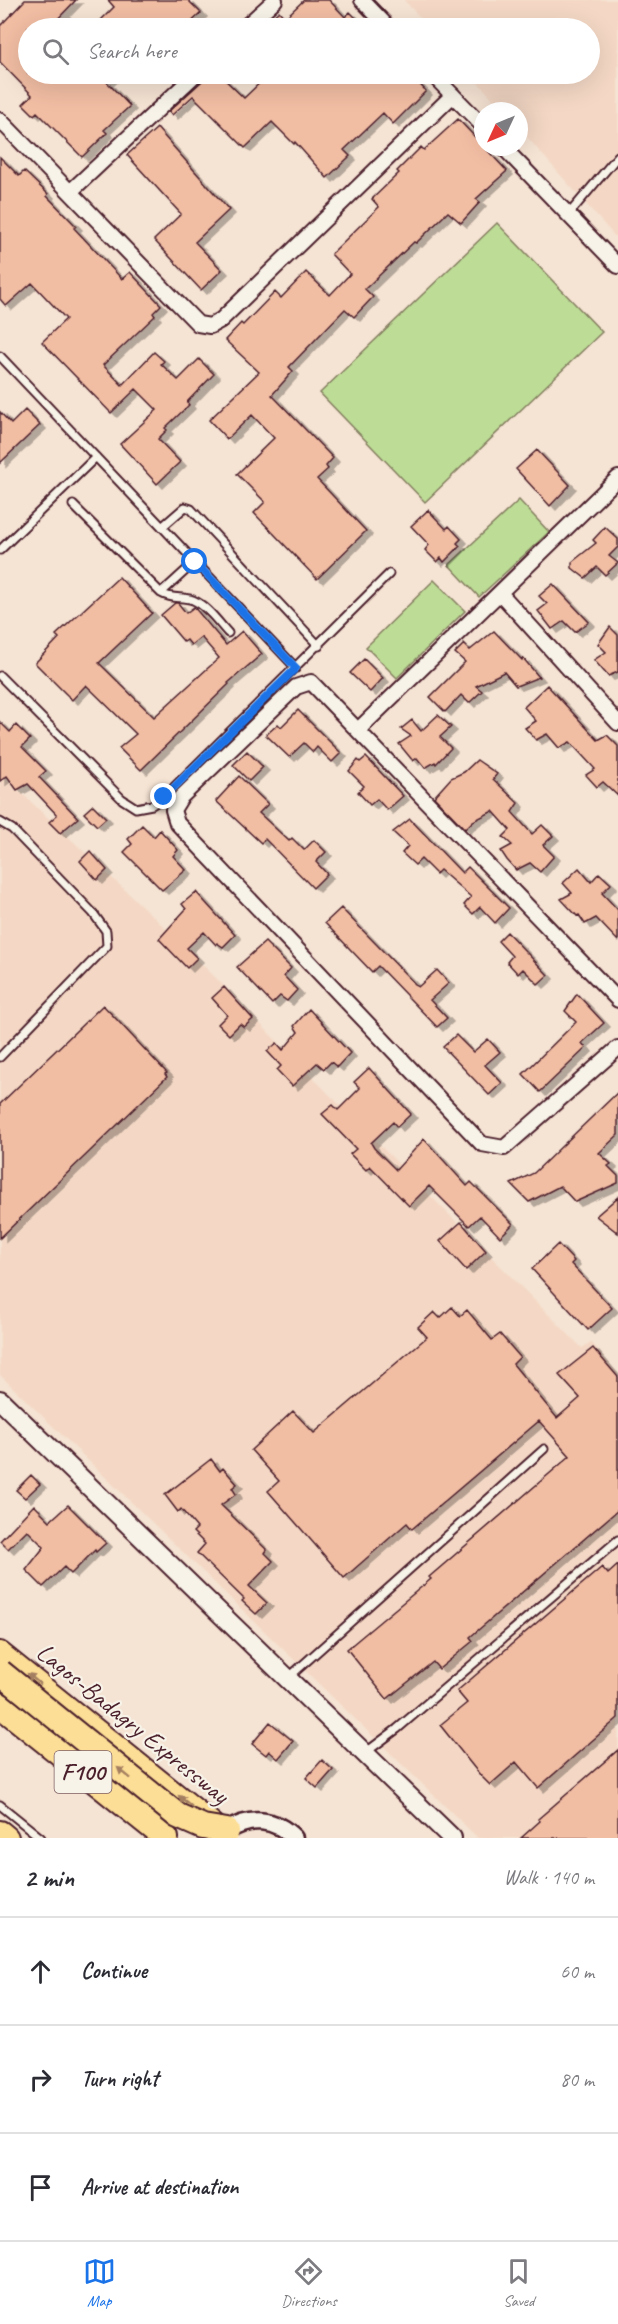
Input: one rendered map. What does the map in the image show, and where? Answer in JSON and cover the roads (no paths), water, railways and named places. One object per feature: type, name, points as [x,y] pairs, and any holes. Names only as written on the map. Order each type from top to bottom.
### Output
[{"type":"highway","points":[[0,1672],[178,1816],[203,1827],[229,1834]]},
{"type":"highway","name":"F100","points":[[0,1705],[166,1838]]},
{"type":"highway","points":[[0,1833],[6,1838]]},
{"type":"main road","points":[[0,1400],[452,1838]]},
{"type":"main road","points":[[0,1414],[436,1838]]},
{"type":"main road","name":"Lagos-Badagry Expressway","points":[[0,1652],[229,1834]]},
{"type":"street","points":[[255,18],[275,0]]},
{"type":"street","points":[[362,0],[379,18]]},
{"type":"street","points":[[70,192],[185,84]]},
{"type":"street","points":[[442,84],[474,117]]},
{"type":"street","points":[[0,120],[198,324],[210,326],[221,320],[453,95]]},
{"type":"street","points":[[512,156],[618,266]]},
{"type":"street","points":[[358,730],[618,478]]},
{"type":"street","points":[[500,593],[618,723]]},
{"type":"street","points":[[618,1000],[311,682],[296,687],[181,797],[173,810],[177,823],[482,1144],[504,1148],[618,1047]]},
{"type":"street","points":[[229,1834],[241,1823],[263,1821],[287,1830],[294,1838]]},
{"type":"lane","points":[[568,215],[618,156]]},
{"type":"lane","points":[[0,356],[296,668]]},
{"type":"lane","points":[[0,550],[96,457]]},
{"type":"lane","points":[[73,505],[161,593],[169,598],[182,598],[201,604],[228,633]]},
{"type":"lane","points":[[162,527],[185,507],[191,509],[319,646]]},
{"type":"lane","points":[[161,593],[195,562]]},
{"type":"lane","points":[[0,676],[122,799],[136,808],[152,805],[164,797],[319,646],[389,574]]},
{"type":"lane","points":[[0,822],[12,829],[93,913],[106,931],[107,946],[0,1057]]},
{"type":"lane","points":[[288,1678],[543,1449]]},
{"type":"lane","points":[[365,1753],[397,1729],[618,1540]]},
{"type":"lane","points":[[0,1710],[156,1838]]},
{"type":"lane","points":[[0,1804],[41,1838]]}]
